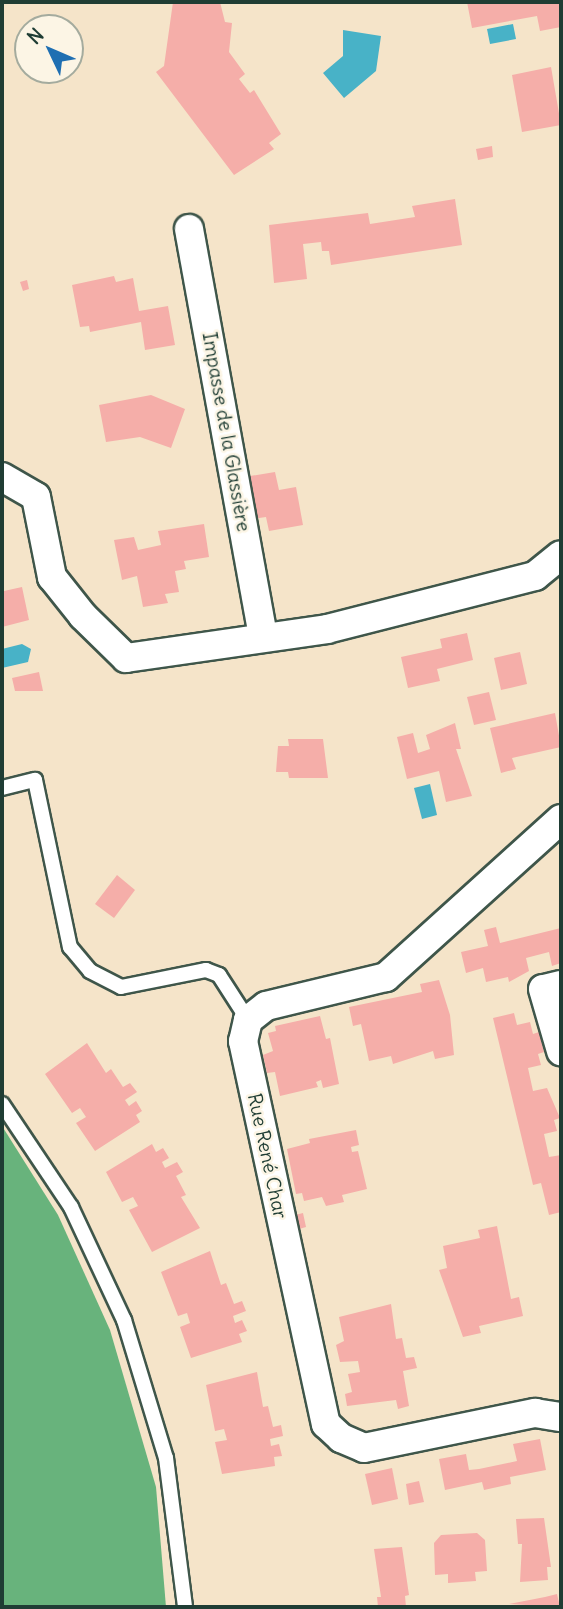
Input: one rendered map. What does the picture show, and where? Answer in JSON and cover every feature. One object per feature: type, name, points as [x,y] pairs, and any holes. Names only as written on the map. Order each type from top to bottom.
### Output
[{"type":"street","name":"Impasse de la Glassière","points":[[189,229],[263,636]]},
{"type":"street","points":[[2,477],[36,497],[52,577],[83,617],[126,658],[263,636],[327,629],[535,576],[561,555]]},
{"type":"street","points":[[248,1020],[266,1006],[386,977],[561,820]]},
{"type":"street","points":[[552,987],[561,1051]]},
{"type":"street","name":"Rue René Char","points":[[248,1020],[243,1041],[326,1424],[341,1438],[364,1448],[535,1413],[561,1417]]},
{"type":"lane","points":[[2,788],[35,780],[70,947],[90,971],[121,987],[206,970],[219,975],[248,1020]]},
{"type":"lane","points":[[2,1104],[71,1207],[124,1320],[166,1458],[185,1607]]},
{"type":"green space","points":[[2,1126],[58,1215],[110,1330],[156,1487],[166,1607],[2,1607]]},
{"type":"water","points":[[513,24],[516,39],[490,44],[487,29]]},
{"type":"water","points":[[343,30],[381,36],[376,71],[344,98],[323,73],[343,56]]},
{"type":"water","points":[[22,644],[31,649],[28,662],[2,668],[2,649]]},
{"type":"water","points":[[430,784],[437,815],[422,819],[414,788]]},
{"type":"building","points":[[173,2],[220,2],[225,22],[232,23],[229,52],[245,74],[239,79],[250,93],[254,90],[281,134],[269,143],[274,149],[234,175],[156,72],[164,66]]},
{"type":"building","points":[[467,2],[561,2],[561,27],[540,31],[537,16],[472,28]]},
{"type":"building","points":[[551,67],[561,125],[522,132],[512,75]]},
{"type":"building","points":[[492,146],[493,157],[478,160],[476,149]]},
{"type":"building","points":[[455,199],[462,245],[331,265],[329,251],[322,251],[321,242],[303,244],[307,279],[274,283],[269,225],[368,213],[370,224],[415,217],[412,206]]},
{"type":"building","points":[[114,276],[116,282],[133,278],[139,311],[168,306],[175,345],[145,350],[141,322],[90,332],[89,326],[80,327],[72,285]]},
{"type":"building","points":[[27,280],[29,289],[23,291],[20,282]]},
{"type":"building","points":[[151,395],[185,409],[171,448],[140,437],[106,442],[99,405]]},
{"type":"building","points":[[275,472],[279,490],[296,487],[303,525],[269,531],[266,517],[252,519],[244,477]]},
{"type":"building","points":[[204,524],[209,557],[184,561],[186,569],[175,571],[179,592],[165,594],[168,603],[143,607],[137,576],[122,580],[114,540],[134,537],[138,550],[161,545],[158,531]]},
{"type":"building","points":[[2,584],[4,591],[22,587],[29,620],[2,627]]},
{"type":"building","points":[[467,633],[473,660],[437,669],[440,681],[408,688],[401,657],[442,648],[440,639]]},
{"type":"building","points":[[520,652],[527,684],[501,690],[494,658]]},
{"type":"building","points":[[39,672],[43,691],[15,691],[12,678]]},
{"type":"building","points":[[489,692],[496,720],[474,725],[467,697]]},
{"type":"building","points":[[555,713],[561,747],[512,758],[516,769],[501,773],[490,728]]},
{"type":"building","points":[[455,723],[461,749],[456,749],[472,796],[446,802],[439,771],[407,779],[397,737],[413,733],[418,753],[430,749],[426,735]]},
{"type":"building","points":[[288,739],[323,739],[328,778],[289,778],[288,772],[276,772],[278,746],[289,746]]},
{"type":"building","points":[[117,875],[135,890],[114,918],[95,904]]},
{"type":"building","points":[[496,927],[500,943],[561,928],[561,963],[552,966],[549,952],[526,958],[529,971],[509,982],[508,977],[486,982],[483,968],[466,973],[461,952],[488,946],[484,930]]},
{"type":"building","points":[[439,980],[450,1015],[454,1055],[435,1059],[433,1051],[393,1064],[391,1056],[369,1061],[361,1024],[353,1026],[349,1007],[422,992],[420,984]]},
{"type":"building","points":[[514,1013],[517,1025],[530,1022],[533,1034],[539,1032],[544,1052],[538,1054],[541,1065],[528,1068],[533,1091],[547,1088],[560,1118],[554,1120],[557,1131],[544,1134],[549,1157],[561,1155],[561,1212],[549,1215],[541,1183],[533,1185],[493,1018]]},
{"type":"building","points":[[320,1016],[326,1039],[330,1038],[339,1084],[323,1088],[321,1080],[316,1082],[318,1087],[280,1096],[275,1072],[267,1073],[263,1055],[273,1051],[268,1033],[276,1031],[275,1026]]},
{"type":"building","points":[[87,1043],[106,1073],[111,1069],[123,1087],[130,1083],[137,1092],[125,1100],[129,1106],[136,1101],[142,1111],[136,1115],[140,1122],[95,1151],[76,1123],[86,1117],[80,1108],[72,1113],[45,1074]]},
{"type":"building","points":[[356,1130],[359,1145],[351,1147],[352,1152],[358,1151],[367,1189],[342,1195],[344,1202],[326,1206],[322,1197],[304,1201],[302,1193],[296,1194],[287,1149],[310,1143],[309,1139]]},
{"type":"building","points":[[152,1144],[156,1152],[163,1148],[169,1158],[162,1162],[165,1168],[177,1162],[183,1172],[176,1176],[186,1195],[181,1197],[200,1228],[152,1252],[129,1210],[138,1206],[133,1197],[122,1202],[106,1172]]},
{"type":"building","points":[[303,1213],[306,1227],[299,1229],[295,1215]]},
{"type":"building","points":[[497,1226],[511,1299],[519,1297],[523,1316],[479,1326],[481,1333],[463,1337],[439,1270],[447,1268],[443,1246],[480,1238],[478,1230]]},
{"type":"building","points":[[210,1251],[221,1285],[226,1283],[234,1304],[242,1301],[246,1311],[233,1316],[235,1323],[242,1320],[247,1331],[239,1334],[242,1342],[191,1358],[180,1327],[190,1323],[187,1313],[178,1316],[161,1272]]},
{"type":"building","points":[[391,1304],[396,1339],[402,1338],[406,1358],[414,1357],[417,1368],[403,1371],[409,1406],[398,1409],[396,1400],[347,1406],[345,1394],[352,1392],[348,1374],[360,1372],[358,1361],[340,1362],[336,1345],[344,1341],[339,1317]]},
{"type":"building","points":[[257,1372],[263,1407],[268,1406],[273,1427],[281,1425],[283,1436],[270,1439],[271,1446],[279,1444],[282,1456],[274,1457],[275,1466],[222,1474],[215,1442],[227,1440],[224,1429],[215,1431],[206,1385]]},
{"type":"building","points":[[540,1439],[546,1470],[510,1477],[511,1484],[484,1490],[482,1482],[445,1490],[439,1459],[466,1454],[469,1470],[479,1469],[517,1461],[513,1444]]},
{"type":"building","points":[[392,1468],[398,1499],[372,1505],[365,1474]]},
{"type":"building","points":[[419,1481],[424,1502],[409,1505],[406,1484]]},
{"type":"building","points":[[544,1518],[551,1567],[547,1567],[548,1580],[520,1582],[522,1544],[518,1544],[516,1519]]},
{"type":"building","points":[[477,1533],[485,1540],[487,1571],[475,1572],[476,1581],[448,1583],[448,1574],[435,1575],[434,1543],[441,1535]]},
{"type":"building","points":[[402,1547],[409,1595],[405,1596],[406,1607],[378,1607],[377,1597],[381,1597],[374,1549]]},
{"type":"building","points":[[557,1594],[560,1607],[509,1604],[545,1597]]}]
